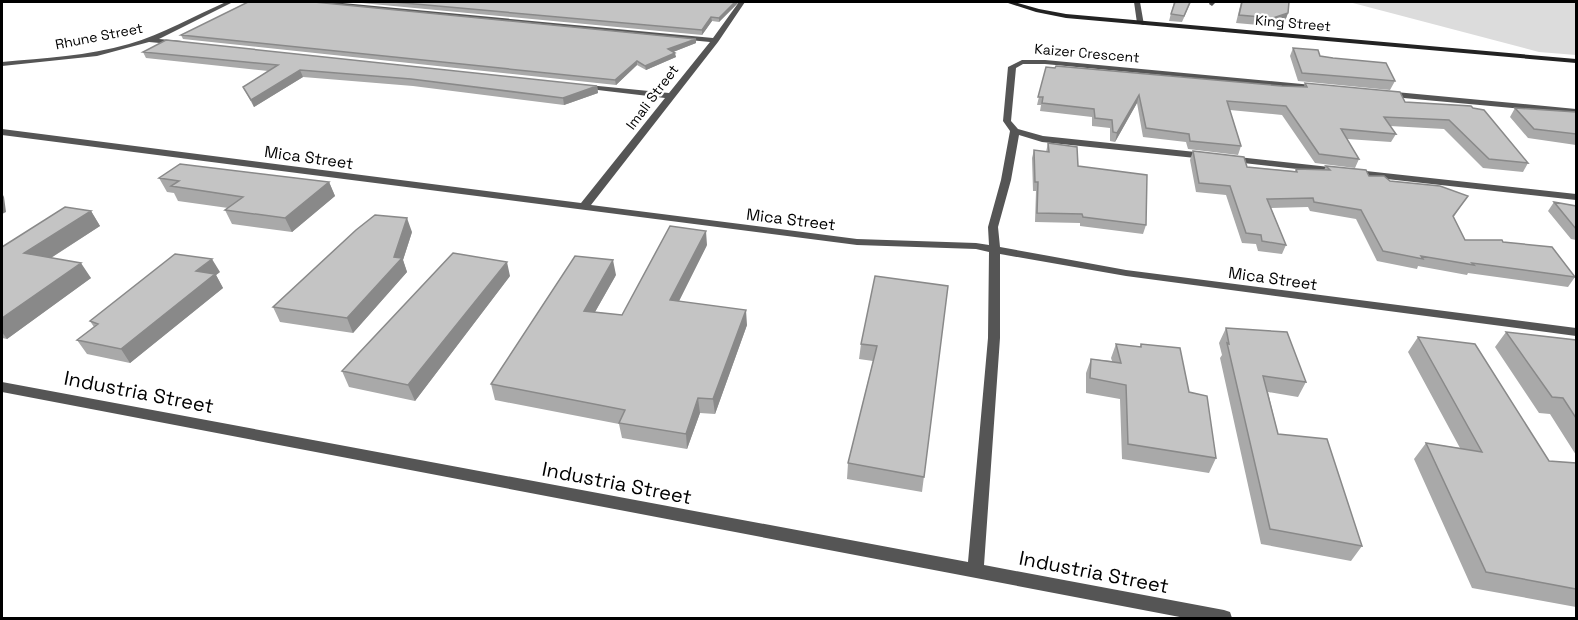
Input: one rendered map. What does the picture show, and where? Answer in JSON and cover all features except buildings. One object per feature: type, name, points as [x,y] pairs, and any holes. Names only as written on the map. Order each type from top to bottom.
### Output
[{"type":"street","name":"Rhune Street","points":[[2,64],[95,53],[150,40],[230,2]]},
{"type":"street","points":[[316,2],[715,40]]},
{"type":"street","name":"Imali Street","points":[[583,208],[715,40],[742,2]]},
{"type":"street","name":"King Street","points":[[1008,2],[1051,14],[1576,61]]},
{"type":"street","points":[[1137,2],[1141,23]]},
{"type":"street","points":[[150,40],[185,44]]},
{"type":"street","name":"Kaizer Crescent","points":[[1015,131],[1007,121],[1011,74],[1014,65],[1022,62],[1045,62],[1328,89]]},
{"type":"street","points":[[566,85],[670,96]]},
{"type":"street","points":[[1376,93],[1576,112]]},
{"type":"street","points":[[976,570],[994,338],[995,249],[992,235],[1015,131],[1042,139],[1212,157]]},
{"type":"street","name":"Mica Street","points":[[2,132],[857,242],[904,246],[963,245],[995,249],[1126,273],[1576,332]]},
{"type":"street","points":[[1224,158],[1576,197]]},
{"type":"street","name":"Industria Street","points":[[2,387],[1224,618]]},
{"type":"shaded area","points":[[1349,2],[1576,2],[1576,55],[1539,52]]}]
